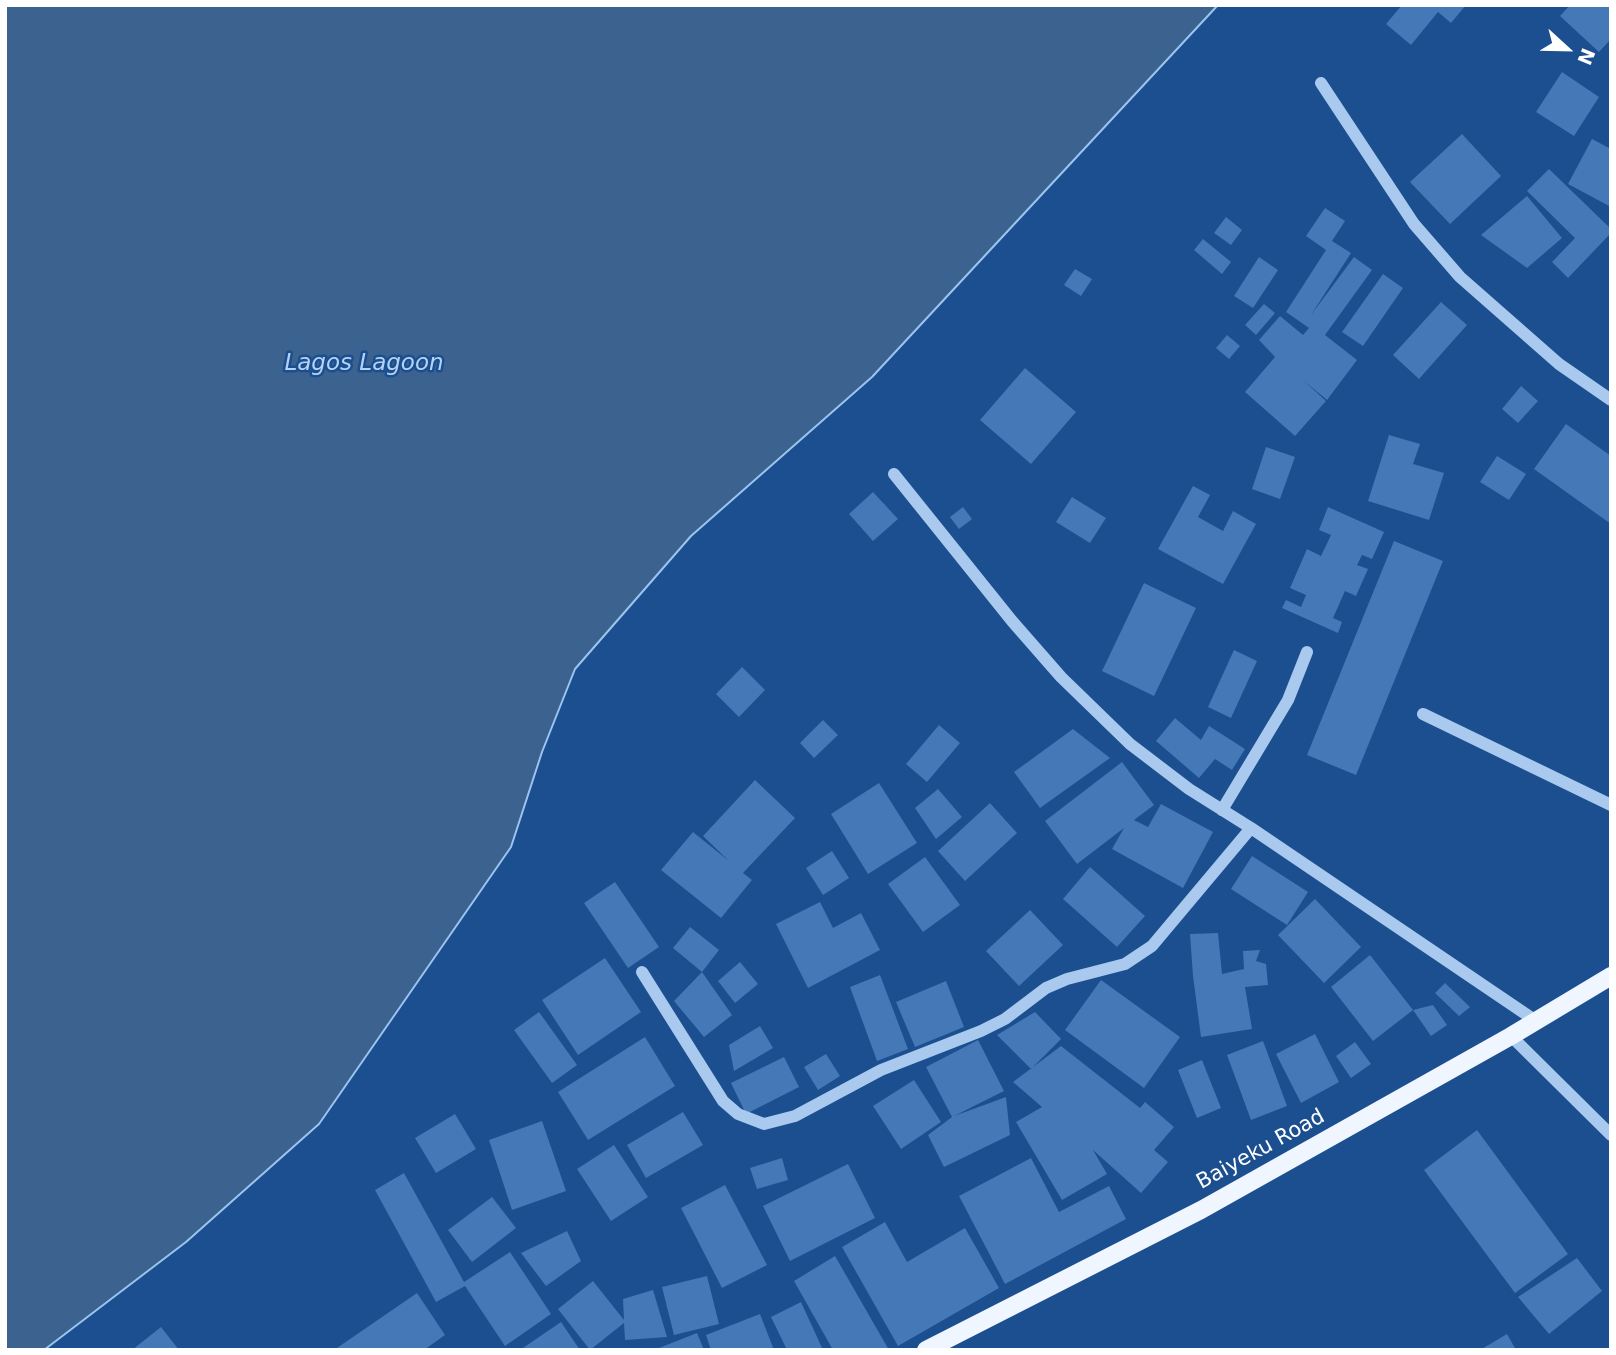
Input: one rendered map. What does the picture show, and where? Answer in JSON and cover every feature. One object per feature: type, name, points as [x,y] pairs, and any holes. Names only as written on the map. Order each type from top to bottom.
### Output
[{"type":"main road","name":"Baiyeku Road","points":[[926,1350],[1201,1210],[1511,1036],[1611,976]]},
{"type":"street","points":[[1321,83],[1414,224],[1460,277],[1559,364],[1611,400]]},
{"type":"street","points":[[894,474],[1012,621],[1062,677],[1130,744],[1189,789],[1251,828],[1535,1021]]},
{"type":"street","points":[[1222,810],[1288,700],[1307,652]]},
{"type":"street","points":[[1423,714],[1611,805]]},
{"type":"street","points":[[642,972],[723,1101],[738,1114],[764,1125],[795,1116],[881,1070],[981,1031],[1005,1019],[1046,988],[1067,979],[1125,964],[1152,946],[1251,828]]},
{"type":"street","points":[[1511,1036],[1611,1135]]},
{"type":"water","name":"Lagos Lagoon","points":[[5,5],[1218,5],[872,377],[691,536],[575,669],[542,752],[511,847],[319,1124],[186,1242],[44,1350],[5,1350]]},
{"type":"building","points":[[1402,5],[1466,5],[1451,23],[1438,12],[1411,45],[1386,24]]},
{"type":"building","points":[[1570,5],[1611,5],[1611,39],[1599,52],[1560,16]]},
{"type":"building","points":[[1562,72],[1599,97],[1574,136],[1536,112]]},
{"type":"building","points":[[1462,134],[1501,176],[1450,224],[1410,182]]},
{"type":"building","points":[[1592,139],[1611,149],[1611,207],[1568,184]]},
{"type":"building","points":[[1549,169],[1611,229],[1611,233],[1568,278],[1552,262],[1575,238],[1527,191]]},
{"type":"building","points":[[1527,196],[1562,238],[1527,268],[1481,235]]},
{"type":"building","points":[[1325,208],[1345,221],[1332,241],[1351,253],[1311,315],[1354,257],[1372,270],[1325,335],[1357,360],[1327,400],[1304,381],[1326,401],[1295,436],[1245,392],[1275,357],[1259,340],[1280,316],[1303,335],[1309,328],[1286,312],[1326,250],[1306,236]]},
{"type":"building","points":[[1226,217],[1242,230],[1231,245],[1214,233]]},
{"type":"building","points":[[1203,239],[1231,262],[1222,274],[1194,250]]},
{"type":"building","points":[[1259,257],[1278,270],[1253,308],[1234,296]]},
{"type":"building","points":[[1075,269],[1092,279],[1081,296],[1064,285]]},
{"type":"building","points":[[1383,274],[1403,288],[1363,346],[1342,332]]},
{"type":"building","points":[[1441,302],[1467,325],[1419,379],[1393,355]]},
{"type":"building","points":[[1264,304],[1275,313],[1256,335],[1245,325]]},
{"type":"building","points":[[1227,335],[1240,346],[1229,359],[1216,348]]},
{"type":"building","points":[[1025,368],[1076,412],[1031,464],[980,420]]},
{"type":"building","points":[[1521,386],[1538,401],[1518,423],[1502,409]]},
{"type":"building","points":[[1566,424],[1611,456],[1611,524],[1534,469]]},
{"type":"building","points":[[1389,435],[1420,444],[1413,464],[1444,473],[1429,520],[1368,501]]},
{"type":"building","points":[[1266,447],[1295,457],[1280,499],[1252,489]]},
{"type":"building","points":[[1497,456],[1526,474],[1509,500],[1480,482]]},
{"type":"building","points":[[1193,486],[1210,495],[1198,517],[1223,531],[1233,511],[1256,524],[1223,584],[1158,549]]},
{"type":"building","points":[[873,492],[898,519],[873,541],[849,514]]},
{"type":"building","points":[[1072,497],[1106,518],[1090,543],[1056,522]]},
{"type":"building","points":[[963,507],[972,519],[959,529],[950,517]]},
{"type":"building","points":[[1328,507],[1384,532],[1372,559],[1362,555],[1357,565],[1368,569],[1356,596],[1345,591],[1333,618],[1342,622],[1338,633],[1282,608],[1286,600],[1301,607],[1306,595],[1290,588],[1307,549],[1321,556],[1331,535],[1319,530]]},
{"type":"building","points":[[1394,541],[1443,561],[1356,775],[1307,755]]},
{"type":"building","points":[[1144,583],[1196,608],[1154,696],[1102,671]]},
{"type":"building","points":[[1234,650],[1257,661],[1231,718],[1208,707]]},
{"type":"building","points":[[742,667],[765,690],[739,717],[716,694]]},
{"type":"building","points":[[1175,718],[1201,740],[1209,726],[1245,749],[1232,770],[1215,759],[1199,778],[1156,741]]},
{"type":"building","points":[[823,720],[838,735],[814,758],[800,743]]},
{"type":"building","points":[[939,725],[960,743],[927,782],[906,764]]},
{"type":"building","points":[[1073,729],[1110,758],[1040,808],[1014,772]]},
{"type":"building","points":[[1122,762],[1154,805],[1134,820],[1148,827],[1161,804],[1213,832],[1183,888],[1112,849],[1124,828],[1077,864],[1045,821]]},
{"type":"building","points":[[755,780],[795,818],[743,873],[752,880],[721,918],[661,870],[693,832],[729,861],[703,836]]},
{"type":"building","points":[[879,783],[917,843],[868,874],[831,814]]},
{"type":"building","points":[[938,789],[962,817],[936,839],[915,808]]},
{"type":"building","points":[[990,803],[1017,833],[965,881],[938,851]]},
{"type":"building","points":[[832,851],[849,878],[823,895],[806,868]]},
{"type":"building","points":[[1252,856],[1308,892],[1287,925],[1231,889]]},
{"type":"building","points":[[925,857],[960,905],[923,932],[888,884]]},
{"type":"building","points":[[1090,867],[1145,916],[1117,947],[1063,899]]},
{"type":"building","points":[[615,882],[659,947],[628,968],[584,903]]},
{"type":"building","points":[[1315,899],[1361,947],[1324,983],[1278,935]]},
{"type":"building","points":[[820,902],[833,928],[861,913],[880,950],[808,988],[776,924]]},
{"type":"building","points":[[1030,910],[1063,945],[1019,986],[986,951]]},
{"type":"building","points":[[690,927],[719,950],[702,972],[673,948]]},
{"type":"building","points":[[1218,933],[1222,974],[1244,969],[1243,951],[1260,950],[1256,961],[1266,964],[1268,985],[1245,987],[1252,1029],[1201,1037],[1190,934]]},
{"type":"building","points":[[1370,955],[1413,1010],[1373,1041],[1331,987]]},
{"type":"building","points":[[605,958],[641,1012],[578,1055],[542,1000]]},
{"type":"building","points":[[740,962],[758,984],[735,1003],[718,981]]},
{"type":"building","points":[[702,972],[732,1015],[704,1037],[674,1001]]},
{"type":"building","points":[[880,975],[908,1049],[877,1061],[850,987]]},
{"type":"building","points":[[1101,980],[1180,1037],[1144,1088],[1065,1030]]},
{"type":"building","points":[[946,981],[964,1027],[915,1047],[896,1002]]},
{"type":"building","points":[[1445,983],[1470,1007],[1459,1016],[1435,993]]},
{"type":"building","points":[[1433,1005],[1447,1025],[1431,1036],[1413,1010]]},
{"type":"building","points":[[539,1012],[577,1065],[552,1083],[514,1030]]},
{"type":"building","points":[[1035,1012],[1061,1039],[1031,1069],[997,1035]]},
{"type":"building","points":[[760,1026],[773,1048],[734,1071],[729,1045]]},
{"type":"building","points":[[1315,1034],[1339,1082],[1301,1103],[1276,1054]]},
{"type":"building","points":[[645,1037],[675,1086],[588,1140],[558,1092]]},
{"type":"building","points":[[978,1040],[1004,1091],[954,1116],[1006,1097],[1010,1135],[944,1167],[928,1135],[952,1117],[926,1067]]},
{"type":"building","points":[[1263,1041],[1287,1106],[1251,1120],[1227,1055]]},
{"type":"building","points":[[1355,1042],[1371,1064],[1351,1078],[1336,1056]]},
{"type":"building","points":[[1061,1046],[1140,1108],[1145,1102],[1174,1127],[1154,1150],[1168,1162],[1141,1193],[1093,1150],[1107,1174],[1062,1200],[1016,1122],[1042,1107],[1013,1082]]},
{"type":"building","points":[[826,1054],[840,1076],[818,1090],[804,1067]]},
{"type":"building","points":[[784,1057],[799,1087],[746,1114],[731,1083]]},
{"type":"building","points":[[1202,1060],[1221,1108],[1197,1118],[1178,1070]]},
{"type":"building","points":[[914,1080],[941,1122],[901,1149],[873,1106]]},
{"type":"building","points":[[683,1112],[703,1145],[646,1178],[627,1145]]},
{"type":"building","points":[[455,1114],[476,1149],[436,1173],[415,1138]]},
{"type":"building","points":[[542,1121],[566,1191],[512,1210],[489,1140]]},
{"type":"building","points":[[1477,1130],[1568,1254],[1515,1293],[1424,1170]]},
{"type":"building","points":[[614,1145],[648,1197],[611,1221],[577,1169]]},
{"type":"building","points":[[782,1158],[788,1180],[757,1189],[750,1168]]},
{"type":"building","points":[[1031,1158],[1059,1212],[1109,1186],[1126,1219],[1005,1284],[959,1196]]},
{"type":"building","points":[[848,1164],[875,1218],[790,1261],[763,1206]]},
{"type":"building","points":[[404,1173],[464,1282],[510,1252],[551,1314],[505,1346],[465,1286],[436,1302],[375,1190]]},
{"type":"building","points":[[725,1185],[767,1265],[722,1288],[681,1208]]},
{"type":"building","points":[[492,1197],[516,1228],[472,1262],[448,1230]]},
{"type":"building","points":[[885,1222],[907,1262],[965,1228],[999,1288],[898,1346],[842,1247]]},
{"type":"building","points":[[567,1231],[581,1261],[546,1286],[521,1253]]},
{"type":"building","points":[[835,1256],[889,1350],[833,1350],[794,1281]]},
{"type":"building","points":[[1577,1258],[1602,1291],[1549,1334],[1518,1297]]},
{"type":"building","points":[[707,1276],[719,1324],[674,1335],[662,1287]]},
{"type":"building","points":[[593,1281],[624,1320],[623,1299],[653,1290],[667,1337],[625,1340],[624,1323],[590,1350],[558,1309]]},
{"type":"building","points":[[417,1293],[445,1335],[424,1350],[334,1350]]},
{"type":"building","points":[[801,1302],[823,1350],[787,1350],[771,1317]]},
{"type":"building","points":[[760,1314],[774,1350],[711,1350],[706,1335]]},
{"type":"building","points":[[561,1322],[580,1350],[520,1350]]},
{"type":"building","points":[[161,1327],[179,1350],[132,1350]]},
{"type":"building","points":[[697,1333],[704,1350],[654,1350]]},
{"type":"building","points":[[1507,1334],[1516,1350],[1480,1350]]}]
